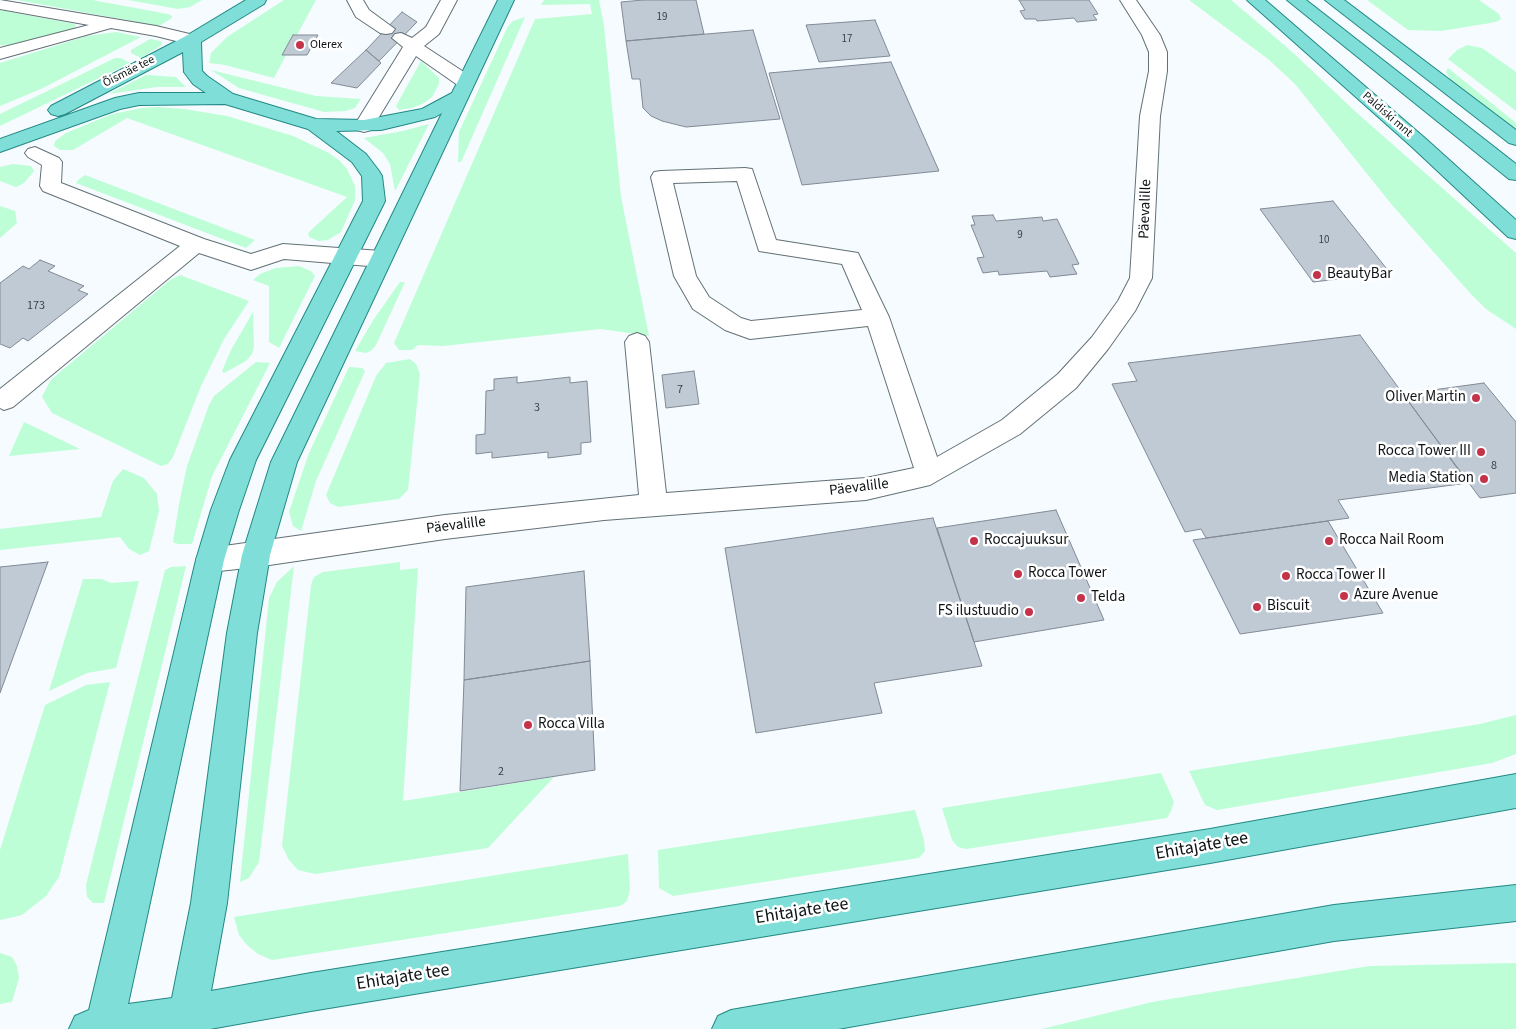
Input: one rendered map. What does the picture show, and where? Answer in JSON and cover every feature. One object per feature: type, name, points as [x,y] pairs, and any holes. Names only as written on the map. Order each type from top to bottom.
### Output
[{"type":"main road","name":"Õismäe tee","points":[[0,145],[76,100],[192,40],[258,0]]},
{"type":"main road","points":[[182,1024],[209,903],[242,633],[256,555],[284,462],[506,0]]},
{"type":"main road","name":"Paldiski mnt","points":[[1255,0],[1420,143],[1516,232]]},
{"type":"main road","points":[[1295,0],[1516,174]]},
{"type":"main road","points":[[1333,0],[1516,139]]},
{"type":"main road","points":[[192,40],[193,72],[200,80],[226,98]]},
{"type":"main road","points":[[0,145],[122,102],[139,98],[226,98],[315,125],[364,126],[428,113],[463,89]]},
{"type":"main road","points":[[101,1028],[210,560],[225,510],[243,460],[374,201],[372,176],[360,158],[315,125]]},
{"type":"main road","points":[[1420,143],[1516,208]]},
{"type":"main road","name":"Ehitajate tee","points":[[101,1028],[182,1024],[320,991],[1210,846],[1516,791]]},
{"type":"main road","points":[[731,1029],[1334,923],[1516,903]]},
{"type":"street","points":[[355,0],[362,13],[400,38],[463,89]]},
{"type":"street","points":[[400,38],[433,30],[449,0]]},
{"type":"street","name":"Päevalille","points":[[210,560],[256,555],[445,526],[654,505],[866,489],[921,477],[949,463],[1011,426],[1067,380],[1100,342],[1127,305],[1141,278],[1150,116],[1158,71],[1158,52],[1150,34],[1128,0]]},
{"type":"street","points":[[0,4],[192,40]]},
{"type":"street","points":[[0,54],[110,24]]},
{"type":"street","points":[[364,126],[400,38]]},
{"type":"street","points":[[35,153],[52,162],[50,186],[196,244],[251,262],[283,251],[381,259]]},
{"type":"street","points":[[877,318],[750,330],[725,319],[701,303],[685,276],[661,177],[745,174],[767,246],[850,258],[877,318],[929,473]]},
{"type":"street","points":[[4,400],[196,244]]},
{"type":"street","points":[[637,342],[654,505]]},
{"type":"green space","points":[[17,0],[92,0],[168,14],[172,18],[159,26]]},
{"type":"green space","points":[[128,0],[202,0],[190,7],[178,9]]},
{"type":"green space","points":[[284,0],[316,0],[297,35],[293,35],[282,54],[286,55],[274,78],[225,65],[209,63],[211,53],[227,37]]},
{"type":"green space","points":[[544,0],[599,0],[604,26],[621,197],[649,336],[601,329],[443,346],[418,345],[412,350],[399,350],[394,343],[535,19],[592,14],[590,4],[541,5]]},
{"type":"green space","points":[[1189,0],[1231,0],[1290,50],[1357,113],[1516,253],[1516,329],[1486,309],[1470,293],[1392,205],[1295,84],[1268,59]]},
{"type":"green space","points":[[1367,0],[1479,0],[1499,14],[1501,19],[1496,22],[1441,31],[1408,30]]},
{"type":"green space","points":[[0,10],[75,24],[76,26],[72,30],[12,46],[0,45]]},
{"type":"green space","points":[[525,17],[461,162],[458,162],[459,132],[508,26],[513,21]]},
{"type":"green space","points":[[116,32],[141,37],[43,88],[0,106],[0,63],[87,36]]},
{"type":"green space","points":[[150,39],[161,41],[162,45],[141,58],[131,53],[131,50]]},
{"type":"green space","points":[[1467,45],[1482,48],[1516,72],[1516,111],[1448,59],[1457,50]]},
{"type":"green space","points":[[115,58],[121,58],[130,63],[0,126],[0,114]]},
{"type":"green space","points":[[421,61],[439,78],[439,84],[432,97],[424,103],[412,108],[399,110],[396,106]]},
{"type":"green space","points":[[1448,68],[1516,123],[1516,131],[1450,79],[1446,72]]},
{"type":"green space","points":[[211,70],[316,96],[361,99],[355,108],[346,111],[324,112],[239,88]]},
{"type":"green space","points":[[146,75],[176,77],[186,87],[157,87],[108,94]]},
{"type":"green space","points":[[157,107],[227,116],[293,136],[329,153],[347,169],[355,186],[355,200],[341,232],[328,240],[319,241],[309,237],[308,233],[347,197],[127,118],[73,150],[60,150],[54,146],[55,141],[66,133],[112,114]]},
{"type":"green space","points":[[429,124],[395,191],[390,164],[383,153],[364,138]]},
{"type":"green space","points":[[13,164],[31,166],[34,171],[24,183],[16,187],[0,181],[0,167]]},
{"type":"green space","points":[[85,175],[255,240],[246,248],[76,183]]},
{"type":"green space","points":[[0,206],[15,211],[17,223],[0,238]]},
{"type":"green space","points":[[299,266],[311,271],[315,276],[279,348],[269,342],[269,286],[253,280],[260,274],[276,268]]},
{"type":"green space","points":[[180,275],[249,301],[224,339],[201,386],[173,457],[168,464],[161,466],[52,413],[42,397],[50,381],[60,372],[170,280]]},
{"type":"green space","points":[[400,282],[405,282],[376,345],[366,353],[355,351],[374,319]]},
{"type":"green space","points":[[253,312],[254,347],[252,354],[246,361],[224,373],[222,371],[231,350]]},
{"type":"green space","points":[[410,359],[416,364],[420,374],[408,490],[399,499],[338,507],[330,503],[326,495],[376,376],[386,363]]},
{"type":"green space","points":[[256,362],[270,363],[212,476],[192,544],[173,542],[187,466],[209,405],[214,396]]},
{"type":"green space","points":[[349,367],[362,368],[365,371],[316,481],[301,531],[293,526],[289,512],[309,453]]},
{"type":"green space","points":[[24,422],[80,449],[9,456]]},
{"type":"green space","points":[[123,469],[144,478],[157,494],[159,511],[149,551],[140,555],[129,549],[120,537],[0,550],[0,529],[101,517],[113,481]]},
{"type":"green space","points":[[400,562],[400,570],[418,568],[403,801],[554,777],[488,848],[315,874],[298,870],[289,860],[282,846],[311,585],[314,577],[323,572]]},
{"type":"green space","points":[[186,566],[104,903],[93,903],[87,897],[86,885],[165,570],[171,567]]},
{"type":"green space","points":[[294,566],[259,862],[249,878],[240,882],[269,598],[277,582]]},
{"type":"green space","points":[[83,579],[102,579],[111,583],[139,581],[116,668],[87,673],[49,691]]},
{"type":"green space","points":[[110,682],[59,877],[46,896],[22,915],[0,920],[0,850],[45,705],[86,685]]},
{"type":"green space","points":[[1516,715],[1516,754],[1492,763],[1217,810],[1205,805],[1189,771],[1480,724]]},
{"type":"green space","points":[[1161,773],[1174,802],[1167,818],[966,849],[958,847],[952,840],[942,808]]},
{"type":"green space","points":[[915,810],[924,840],[925,851],[919,858],[673,896],[659,888],[658,850]]},
{"type":"green space","points":[[628,854],[630,890],[627,901],[620,906],[272,960],[258,954],[247,945],[239,935],[234,917]]},
{"type":"green space","points":[[0,953],[12,957],[17,966],[19,978],[12,1002],[0,1004]]},
{"type":"green space","points":[[1516,963],[1516,1029],[1042,1029],[1152,1002],[1369,966]]},
{"type":"building","points":[[696,0],[704,34],[626,41],[621,2]]},
{"type":"building","points":[[1019,0],[1089,0],[1098,14],[1093,15],[1097,20],[1077,22],[1074,18],[1037,21],[1036,19],[1025,19],[1020,11],[1025,10]]},
{"type":"building","name":"Olerex","points":[[402,12],[417,22],[379,61],[366,50]]},
{"type":"building","points":[[875,20],[890,56],[819,62],[806,25]]},
{"type":"building","points":[[753,30],[780,119],[686,127],[662,121],[651,116],[643,108],[640,79],[632,79],[626,41]]},
{"type":"building","name":"Olerex","points":[[293,35],[318,35],[307,55],[282,55]]},
{"type":"building","name":"Olerex","points":[[366,50],[381,63],[357,88],[331,83]]},
{"type":"building","points":[[891,62],[939,171],[802,185],[769,73]]},
{"type":"building","points":[[1333,201],[1390,273],[1313,282],[1260,209]]},
{"type":"building","points":[[993,215],[996,221],[1042,217],[1043,221],[1057,219],[1079,264],[1072,265],[1077,274],[1050,277],[1047,271],[999,275],[998,271],[983,273],[977,258],[984,257],[971,225],[975,225],[972,216]]},
{"type":"building","points":[[40,260],[55,266],[48,271],[84,286],[78,290],[88,294],[28,341],[23,338],[10,348],[0,344],[0,283],[23,266],[29,269]]},
{"type":"building","points":[[1360,335],[1468,483],[1338,500],[1349,518],[1206,538],[1201,529],[1185,532],[1112,384],[1137,381],[1128,363]]},
{"type":"building","points":[[694,371],[699,404],[666,408],[662,375]]},
{"type":"building","points":[[517,377],[517,383],[570,377],[570,383],[587,381],[591,442],[581,443],[581,454],[548,458],[548,452],[492,458],[492,452],[476,454],[476,435],[485,434],[486,391],[494,390],[494,379]]},
{"type":"building","name":"Rocca Tower III","points":[[1484,383],[1516,422],[1516,493],[1480,498],[1403,394]]},
{"type":"building","name":"Rocca Tower","points":[[1056,510],[1104,620],[974,642],[937,528]]},
{"type":"building","points":[[933,518],[982,666],[874,683],[882,713],[756,733],[725,548]]},
{"type":"building","name":"Rocca Tower II","points":[[1328,521],[1383,613],[1240,634],[1193,540]]},
{"type":"building","points":[[48,562],[0,693],[0,567]]},
{"type":"building","points":[[584,571],[590,661],[464,680],[466,587]]},
{"type":"building","name":"Rocca Villa","points":[[590,661],[595,770],[460,791],[464,680]]},
{"type":"place","name":"Olerex","points":[[300,45]]},
{"type":"place","name":"BeautyBar","points":[[1317,275]]},
{"type":"place","name":"Oliver Martin","points":[[1476,398]]},
{"type":"place","name":"Rocca Tower III","points":[[1481,452]]},
{"type":"place","name":"Media Station","points":[[1484,479]]},
{"type":"place","name":"Roccajuuksur","points":[[974,541]]},
{"type":"place","name":"Rocca Nail Room","points":[[1329,541]]},
{"type":"place","name":"Rocca Tower","points":[[1018,574]]},
{"type":"place","name":"Rocca Tower II","points":[[1286,576]]},
{"type":"place","name":"Azure Avenue","points":[[1344,596]]},
{"type":"place","name":"Telda","points":[[1081,598]]},
{"type":"place","name":"Biscuit","points":[[1257,607]]},
{"type":"place","name":"FS ilustuudio","points":[[1029,612]]},
{"type":"place","name":"Rocca Villa","points":[[528,725]]}]
